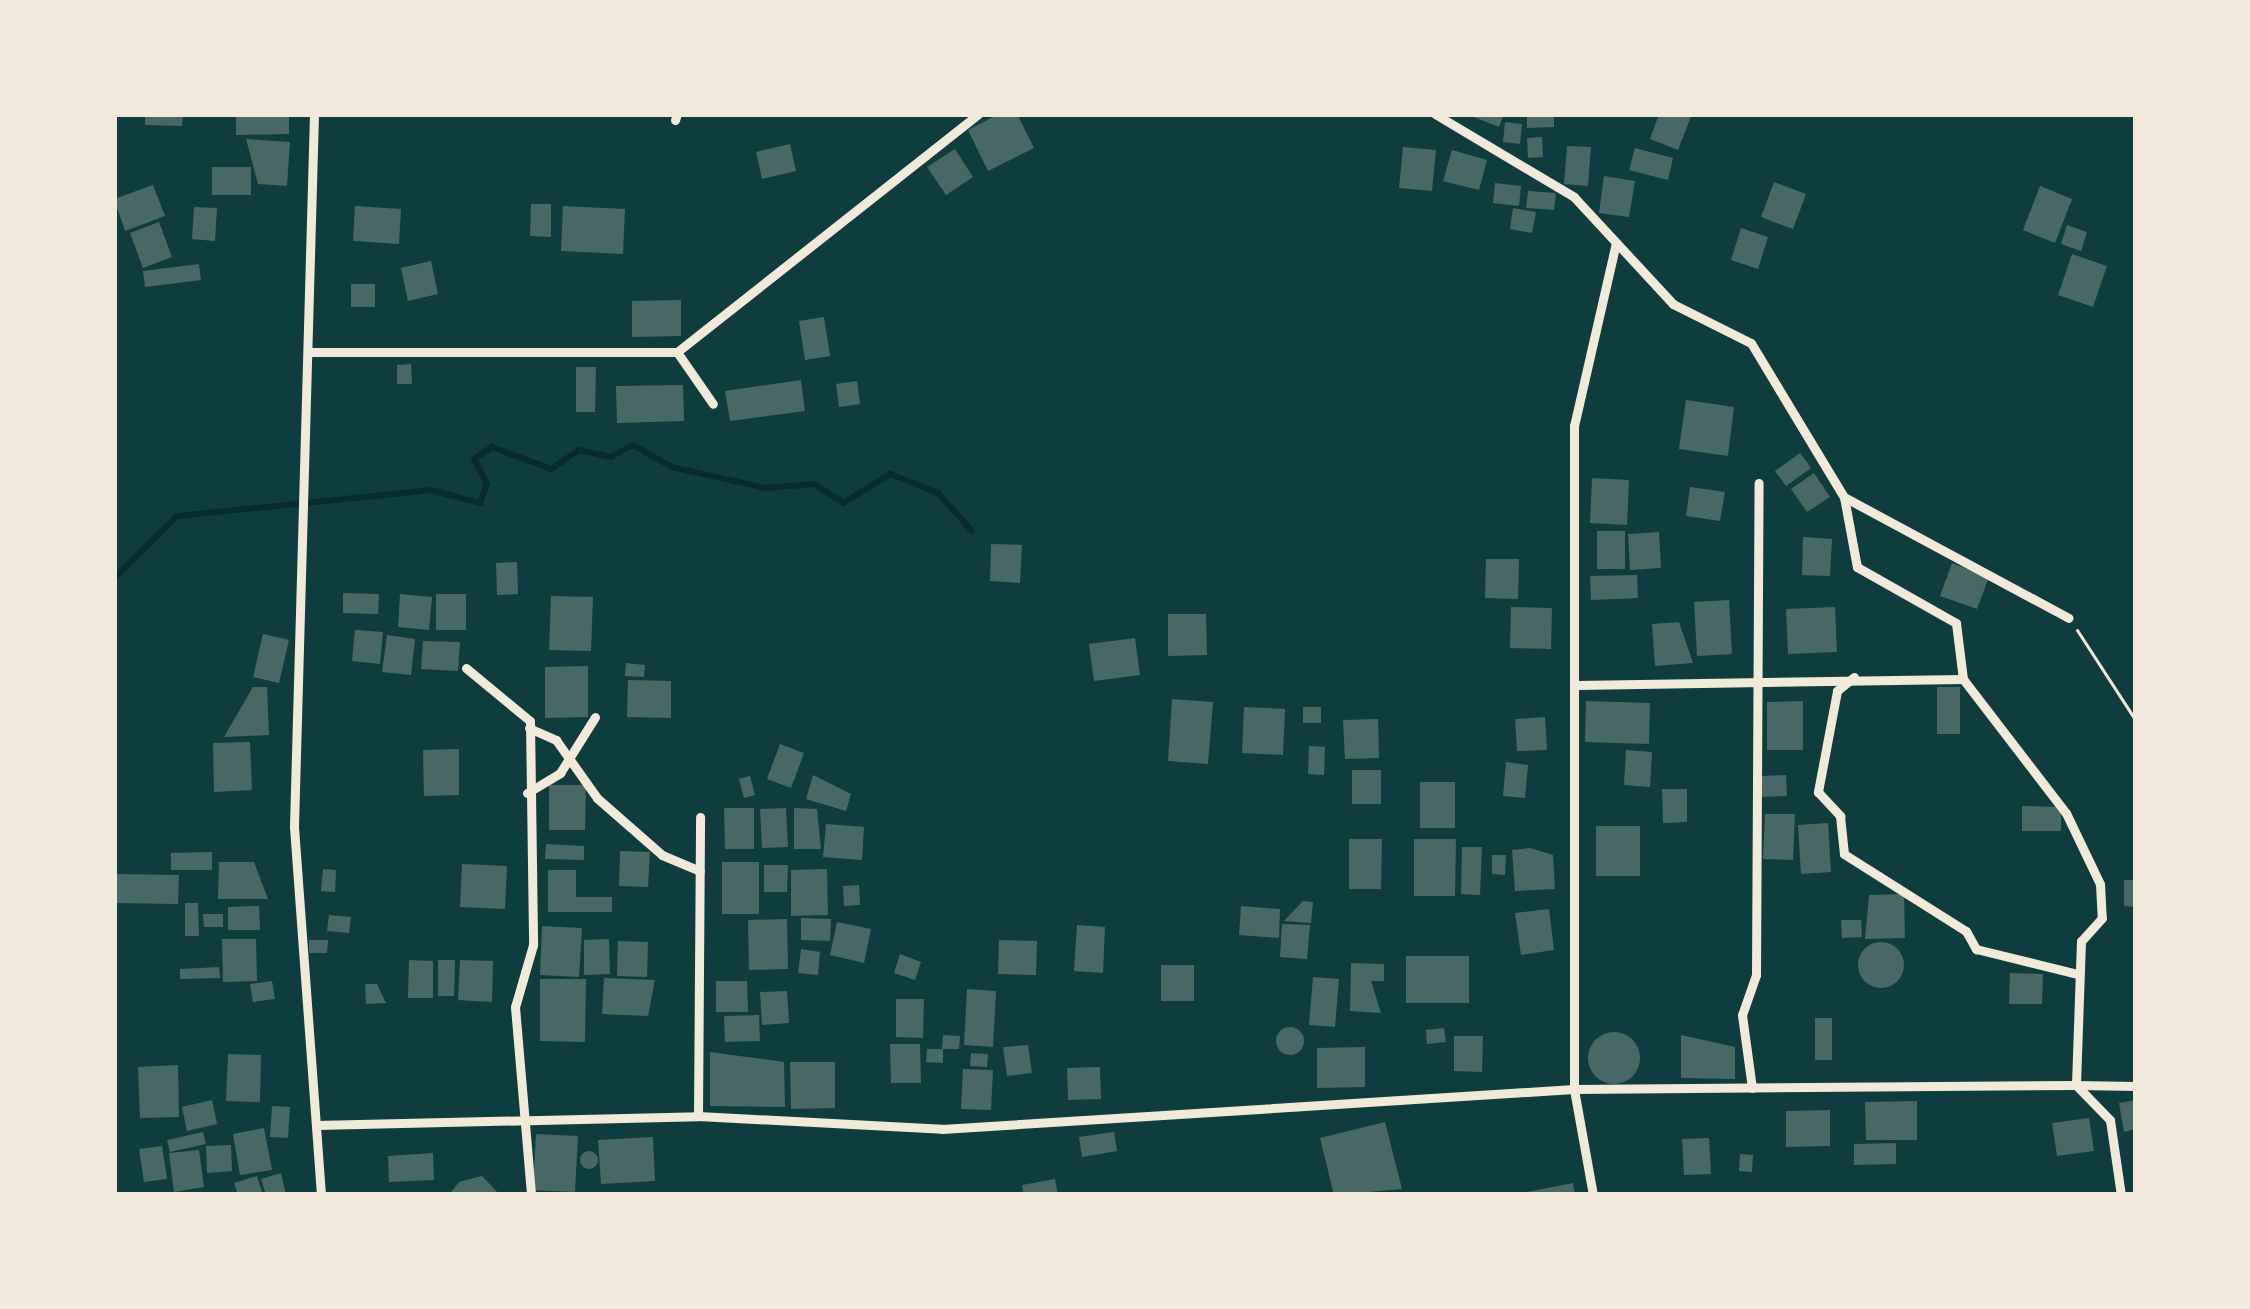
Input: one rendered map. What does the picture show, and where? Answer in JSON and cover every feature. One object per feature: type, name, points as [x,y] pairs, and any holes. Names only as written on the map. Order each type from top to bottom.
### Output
[{"type":"street","points":[[314,114],[294,827],[321,1195]]},
{"type":"street","points":[[308,352],[676,352],[977,114]]},
{"type":"street","points":[[1435,114],[1574,197],[1673,304],[1750,343],[1779,374],[1844,497],[1857,567],[1956,623],[1963,679],[2048,779],[2100,884],[2102,918],[2081,941],[2076,1085],[2110,1120],[2121,1195]]},
{"type":"street","points":[[1593,1195],[1574,1089],[1574,426],[1616,243]]},
{"type":"street","points":[[676,352],[713,404]]},
{"type":"street","points":[[1752,1088],[1742,1015],[1756,975],[1759,483]]},
{"type":"street","points":[[1844,497],[2069,618]]},
{"type":"street","points":[[466,668],[529,728],[556,740],[568,762],[662,855],[700,871]]},
{"type":"street","points":[[1577,685],[1760,675],[1963,679]]},
{"type":"street","points":[[1854,677],[1837,691],[1818,792],[1840,816],[1844,854],[1966,931],[1976,949],[2078,974]]},
{"type":"street","points":[[527,793],[568,762],[595,717]]},
{"type":"street","points":[[529,728],[533,945],[514,1007],[531,1195]]},
{"type":"street","points":[[698,1115],[700,817]]},
{"type":"street","points":[[316,1125],[698,1115],[942,1129],[1574,1089],[2136,1086]]},
{"type":"path","points":[[2069,618],[2136,721]]},
{"type":"building","points":[[145,114],[183,114],[182,126],[145,125]]},
{"type":"building","points":[[236,114],[289,114],[289,134],[236,135]]},
{"type":"building","points":[[999,114],[1017,114],[1034,148],[988,171],[968,130]]},
{"type":"building","points":[[1466,114],[1504,114],[1499,127]]},
{"type":"building","points":[[1527,114],[1554,114],[1554,127],[1527,128]]},
{"type":"building","points":[[1659,114],[1692,114],[1678,150],[1650,139]]},
{"type":"building","points":[[1505,122],[1522,124],[1520,144],[1503,142]]},
{"type":"building","points":[[1542,137],[1543,157],[1528,158],[1527,138]]},
{"type":"building","points":[[246,139],[290,142],[287,186],[258,184]]},
{"type":"building","points":[[790,144],[796,171],[762,179],[756,152]]},
{"type":"building","points":[[1567,146],[1591,147],[1588,186],[1564,184]]},
{"type":"building","points":[[1403,147],[1436,150],[1432,191],[1399,188]]},
{"type":"building","points":[[1635,148],[1673,158],[1668,180],[1629,170]]},
{"type":"building","points":[[955,149],[973,177],[946,195],[927,167]]},
{"type":"building","points":[[1452,150],[1487,160],[1479,190],[1443,181]]},
{"type":"building","points":[[212,167],[251,167],[251,195],[212,195]]},
{"type":"building","points":[[1604,176],[1635,181],[1629,217],[1599,213]]},
{"type":"building","points":[[1774,182],[1806,194],[1793,229],[1761,217]]},
{"type":"building","points":[[1495,183],[1521,186],[1519,206],[1493,203]]},
{"type":"building","points":[[153,185],[165,216],[125,231],[114,199]]},
{"type":"building","points":[[2040,186],[2072,199],[2055,243],[2023,230]]},
{"type":"building","points":[[1528,191],[1556,193],[1554,210],[1526,208]]},
{"type":"building","points":[[531,204],[551,204],[551,237],[530,236]]},
{"type":"building","points":[[355,206],[401,209],[399,244],[353,241]]},
{"type":"building","points":[[563,206],[625,209],[623,254],[561,251]]},
{"type":"building","points":[[194,207],[217,208],[215,241],[192,239]]},
{"type":"building","points":[[1513,208],[1536,212],[1532,233],[1510,229]]},
{"type":"building","points":[[159,222],[172,257],[143,268],[130,233]]},
{"type":"building","points":[[2067,225],[2087,232],[2081,251],[2061,244]]},
{"type":"building","points":[[1741,228],[1768,237],[1758,269],[1731,260]]},
{"type":"building","points":[[2072,254],[2107,266],[2093,307],[2058,295]]},
{"type":"building","points":[[431,261],[438,294],[408,301],[401,268]]},
{"type":"building","points":[[199,264],[201,280],[145,287],[143,271]]},
{"type":"building","points":[[351,284],[375,284],[375,307],[351,307]]},
{"type":"building","points":[[681,300],[681,336],[632,337],[632,301]]},
{"type":"building","points":[[824,317],[830,356],[805,360],[799,321]]},
{"type":"building","points":[[411,364],[412,384],[397,384],[397,365]]},
{"type":"building","points":[[576,367],[596,367],[595,412],[576,412]]},
{"type":"building","points":[[801,380],[805,411],[730,421],[725,391]]},
{"type":"building","points":[[857,381],[860,404],[839,407],[836,384]]},
{"type":"building","points":[[683,385],[684,421],[617,423],[616,386]]},
{"type":"building","points":[[1686,400],[1734,407],[1728,456],[1679,449]]},
{"type":"building","points":[[1800,453],[1811,468],[1786,486],[1775,471]]},
{"type":"building","points":[[1814,473],[1830,497],[1807,512],[1791,489]]},
{"type":"building","points":[[1592,478],[1629,480],[1627,525],[1590,523]]},
{"type":"building","points":[[1690,487],[1725,492],[1720,521],[1686,516]]},
{"type":"building","points":[[1597,531],[1625,531],[1625,569],[1597,569]]},
{"type":"building","points":[[1659,532],[1661,568],[1630,570],[1628,534]]},
{"type":"building","points":[[1803,537],[1832,539],[1830,576],[1802,575]]},
{"type":"building","points":[[991,544],[1022,545],[1020,583],[990,581]]},
{"type":"building","points":[[1486,559],[1519,559],[1518,599],[1485,598]]},
{"type":"building","points":[[517,562],[518,594],[497,595],[496,563]]},
{"type":"building","points":[[1952,563],[1989,577],[1977,609],[1940,596]]},
{"type":"building","points":[[1637,575],[1638,598],[1591,600],[1590,576]]},
{"type":"building","points":[[343,593],[379,594],[378,614],[343,613]]},
{"type":"building","points":[[400,594],[432,597],[429,630],[398,627]]},
{"type":"building","points":[[436,594],[466,594],[466,630],[436,630]]},
{"type":"building","points":[[551,596],[593,597],[591,651],[549,650]]},
{"type":"building","points":[[1729,600],[1732,654],[1697,656],[1694,602]]},
{"type":"building","points":[[1511,607],[1552,608],[1551,649],[1510,648]]},
{"type":"building","points":[[1835,607],[1837,652],[1788,654],[1786,609]]},
{"type":"building","points":[[1168,614],[1206,614],[1207,655],[1168,656]]},
{"type":"building","points":[[1679,622],[1693,663],[1655,666],[1652,624]]},
{"type":"building","points":[[355,630],[383,632],[380,664],[352,661]]},
{"type":"building","points":[[263,634],[289,640],[279,683],[253,677]]},
{"type":"building","points":[[387,635],[415,639],[411,675],[382,672]]},
{"type":"building","points":[[1135,638],[1140,675],[1094,681],[1089,644]]},
{"type":"building","points":[[423,641],[460,642],[458,671],[421,669]]},
{"type":"building","points":[[626,663],[645,665],[644,677],[625,676]]},
{"type":"building","points":[[588,666],[588,717],[545,718],[545,667]]},
{"type":"building","points":[[628,680],[671,681],[671,718],[627,717]]},
{"type":"building","points":[[253,687],[267,687],[269,735],[224,737]]},
{"type":"building","points":[[1937,687],[1960,687],[1960,734],[1937,734]]},
{"type":"building","points":[[1172,699],[1213,702],[1208,764],[1168,761]]},
{"type":"building","points":[[1586,701],[1650,703],[1649,744],[1585,742]]},
{"type":"building","points":[[1803,701],[1803,750],[1767,750],[1767,702]]},
{"type":"building","points":[[1244,707],[1285,709],[1283,755],[1242,753]]},
{"type":"building","points":[[1303,707],[1321,707],[1321,723],[1303,723]]},
{"type":"building","points":[[1545,717],[1547,750],[1517,751],[1515,719]]},
{"type":"building","points":[[1378,719],[1379,758],[1345,759],[1343,720]]},
{"type":"building","points":[[250,742],[252,790],[214,792],[213,743]]},
{"type":"building","points":[[780,744],[804,753],[791,788],[767,779]]},
{"type":"building","points":[[1309,746],[1325,747],[1324,775],[1308,774]]},
{"type":"building","points":[[459,749],[459,795],[424,796],[423,750]]},
{"type":"building","points":[[1626,750],[1652,752],[1650,787],[1624,785]]},
{"type":"building","points":[[1506,762],[1528,765],[1525,798],[1503,796]]},
{"type":"building","points":[[1352,770],[1381,770],[1381,804],[1352,804]]},
{"type":"building","points":[[813,775],[851,794],[846,811],[806,799]]},
{"type":"building","points":[[1786,775],[1787,796],[1761,797],[1760,776]]},
{"type":"building","points":[[750,776],[755,795],[744,798],[739,779]]},
{"type":"building","points":[[1420,782],[1455,782],[1455,828],[1420,828]]},
{"type":"building","points":[[549,785],[586,785],[585,830],[549,830]]},
{"type":"building","points":[[1662,789],[1687,789],[1687,822],[1663,823]]},
{"type":"building","points":[[2022,806],[2061,807],[2061,831],[2022,831]]},
{"type":"building","points":[[724,808],[754,808],[754,849],[725,849]]},
{"type":"building","points":[[786,808],[788,847],[762,848],[760,809]]},
{"type":"building","points":[[794,808],[817,809],[821,849],[794,849]]},
{"type":"building","points":[[1765,814],[1795,814],[1793,860],[1763,859]]},
{"type":"building","points":[[1828,823],[1831,872],[1801,874],[1798,825]]},
{"type":"building","points":[[826,824],[864,827],[862,860],[823,857]]},
{"type":"building","points":[[1596,826],[1640,826],[1640,876],[1596,876]]},
{"type":"building","points":[[1349,839],[1382,839],[1381,889],[1349,889]]},
{"type":"building","points":[[1414,839],[1456,839],[1455,896],[1414,896]]},
{"type":"building","points":[[546,844],[584,846],[584,860],[545,859]]},
{"type":"building","points":[[1462,847],[1482,847],[1480,895],[1461,894]]},
{"type":"building","points":[[1530,848],[1553,855],[1555,889],[1515,891],[1512,850]]},
{"type":"building","points":[[620,851],[650,852],[648,887],[619,886]]},
{"type":"building","points":[[212,852],[212,870],[171,870],[171,853]]},
{"type":"building","points":[[1492,855],[1506,855],[1505,875],[1492,874]]},
{"type":"building","points":[[219,862],[254,862],[268,899],[218,899]]},
{"type":"building","points":[[722,862],[759,862],[759,914],[722,914]]},
{"type":"building","points":[[462,864],[507,866],[505,909],[460,907]]},
{"type":"building","points":[[764,865],[788,865],[787,892],[764,892]]},
{"type":"building","points":[[323,869],[336,870],[335,892],[321,891]]},
{"type":"building","points":[[827,869],[828,915],[791,916],[791,870]]},
{"type":"building","points":[[548,870],[576,870],[576,897],[612,897],[612,912],[548,912]]},
{"type":"building","points":[[114,874],[179,875],[178,904],[114,903]]},
{"type":"building","points":[[2124,880],[2136,880],[2136,907],[2124,906]]},
{"type":"building","points":[[859,885],[860,905],[844,906],[843,886]]},
{"type":"building","points":[[1904,894],[1905,938],[1865,939],[1869,895]]},
{"type":"building","points":[[1303,901],[1313,902],[1311,923],[1284,921]]},
{"type":"building","points":[[185,903],[198,903],[199,936],[185,936]]},
{"type":"building","points":[[259,906],[260,930],[228,930],[228,907]]},
{"type":"building","points":[[1241,906],[1280,909],[1279,938],[1239,935]]},
{"type":"building","points":[[1549,909],[1554,950],[1521,955],[1515,913]]},
{"type":"building","points":[[203,914],[223,914],[223,927],[204,927]]},
{"type":"building","points":[[329,915],[351,917],[349,933],[327,931]]},
{"type":"building","points":[[801,918],[831,919],[830,941],[801,940]]},
{"type":"building","points":[[787,919],[788,969],[749,970],[748,920]]},
{"type":"building","points":[[1841,920],[1861,920],[1862,937],[1842,938]]},
{"type":"building","points":[[837,922],[871,929],[864,963],[830,955]]},
{"type":"building","points":[[1282,924],[1310,925],[1307,959],[1280,957]]},
{"type":"building","points":[[1077,925],[1105,927],[1103,973],[1074,971]]},
{"type":"building","points":[[542,926],[582,928],[579,977],[540,975]]},
{"type":"building","points":[[222,939],[256,939],[257,981],[223,982]]},
{"type":"building","points":[[609,939],[610,974],[584,975],[584,940]]},
{"type":"building","points":[[309,940],[328,940],[327,953],[309,953]]},
{"type":"building","points":[[999,940],[1037,941],[1036,975],[998,974]]},
{"type":"building","points":[[618,941],[648,942],[647,977],[617,976]]},
{"type":"building","points":[[1881,942],[1897,949],[1904,965],[1897,981],[1881,988],[1865,981],[1858,965],[1865,949]]},
{"type":"building","points":[[801,949],[820,952],[818,975],[798,973]]},
{"type":"building","points":[[900,954],[921,962],[915,980],[894,973]]},
{"type":"building","points":[[1406,956],[1469,956],[1469,1003],[1406,1003]]},
{"type":"building","points":[[409,960],[433,961],[433,998],[408,998]]},
{"type":"building","points":[[438,960],[455,960],[454,996],[438,996]]},
{"type":"building","points":[[460,960],[493,961],[492,1002],[458,1000]]},
{"type":"building","points":[[1351,963],[1384,964],[1384,981],[1371,981],[1381,1013],[1350,1011]]},
{"type":"building","points":[[1161,965],[1194,965],[1194,1001],[1161,1001]]},
{"type":"building","points":[[219,967],[220,978],[180,979],[180,969]]},
{"type":"building","points":[[2010,973],[2043,974],[2042,1004],[2009,1004]]},
{"type":"building","points":[[1313,977],[1339,979],[1335,1027],[1309,1025]]},
{"type":"building","points":[[604,978],[655,980],[648,1016],[602,1014]]},
{"type":"building","points":[[540,979],[586,979],[585,1042],[540,1041]]},
{"type":"building","points":[[272,981],[275,999],[253,1002],[250,984]]},
{"type":"building","points":[[716,981],[747,981],[748,1012],[716,1012]]},
{"type":"building","points":[[365,984],[377,984],[386,1003],[366,1004]]},
{"type":"building","points":[[967,989],[996,991],[993,1047],[964,1045]]},
{"type":"building","points":[[787,991],[789,1023],[762,1025],[760,992]]},
{"type":"building","points":[[896,999],[924,999],[923,1038],[896,1037]]},
{"type":"building","points":[[759,1015],[760,1041],[725,1042],[724,1016]]},
{"type":"building","points":[[1815,1018],[1832,1018],[1832,1060],[1815,1060]]},
{"type":"building","points":[[1290,1027],[1300,1031],[1304,1041],[1300,1051],[1290,1055],[1280,1051],[1276,1041],[1280,1031]]},
{"type":"building","points":[[1444,1028],[1446,1042],[1427,1044],[1426,1030]]},
{"type":"building","points":[[1614,1032],[1633,1039],[1640,1058],[1633,1077],[1614,1084],[1595,1077],[1588,1058],[1595,1039]]},
{"type":"building","points":[[943,1035],[960,1036],[959,1049],[942,1049]]},
{"type":"building","points":[[1681,1035],[1735,1047],[1735,1079],[1681,1078]]},
{"type":"building","points":[[1454,1036],[1483,1036],[1482,1072],[1454,1071]]},
{"type":"building","points":[[890,1044],[920,1044],[921,1083],[891,1083]]},
{"type":"building","points":[[1028,1045],[1032,1073],[1007,1076],[1003,1047]]},
{"type":"building","points":[[1365,1047],[1365,1087],[1317,1088],[1317,1048]]},
{"type":"building","points":[[927,1049],[943,1049],[943,1063],[926,1062]]},
{"type":"building","points":[[710,1052],[784,1062],[785,1107],[710,1106]]},
{"type":"building","points":[[971,1053],[988,1054],[987,1067],[970,1066]]},
{"type":"building","points":[[228,1054],[261,1055],[260,1102],[226,1101]]},
{"type":"building","points":[[790,1062],[835,1062],[835,1108],[791,1109]]},
{"type":"building","points":[[178,1065],[179,1117],[140,1118],[138,1067]]},
{"type":"building","points":[[1100,1067],[1101,1099],[1068,1100],[1067,1068]]},
{"type":"building","points":[[963,1069],[993,1070],[991,1110],[961,1109]]},
{"type":"building","points":[[212,1100],[217,1124],[187,1131],[182,1107]]},
{"type":"building","points":[[2136,1100],[2136,1129],[2124,1132],[2119,1103]]},
{"type":"building","points":[[1917,1101],[1917,1140],[1866,1140],[1865,1102]]},
{"type":"building","points":[[272,1106],[290,1107],[288,1138],[270,1137]]},
{"type":"building","points":[[1830,1110],[1830,1146],[1786,1147],[1786,1111]]},
{"type":"building","points":[[2089,1118],[2094,1151],[2057,1156],[2052,1123]]},
{"type":"building","points":[[1385,1122],[1402,1189],[1334,1195],[1320,1138]]},
{"type":"building","points":[[264,1128],[272,1170],[240,1175],[233,1134]]},
{"type":"building","points":[[203,1132],[206,1144],[170,1152],[167,1140]]},
{"type":"building","points":[[1114,1132],[1117,1151],[1082,1157],[1079,1137]]},
{"type":"building","points":[[536,1134],[578,1136],[575,1192],[533,1190]]},
{"type":"building","points":[[653,1137],[655,1181],[601,1184],[598,1140]]},
{"type":"building","points":[[1709,1138],[1711,1174],[1684,1175],[1682,1139]]},
{"type":"building","points":[[1896,1143],[1896,1164],[1854,1165],[1854,1144]]},
{"type":"building","points":[[231,1145],[232,1171],[207,1173],[206,1146]]},
{"type":"building","points":[[162,1146],[167,1179],[144,1182],[139,1149]]},
{"type":"building","points":[[199,1150],[204,1187],[174,1192],[169,1153]]},
{"type":"building","points":[[589,1151],[598,1160],[589,1169],[580,1160]]},
{"type":"building","points":[[433,1153],[434,1180],[389,1182],[388,1156]]},
{"type":"building","points":[[1740,1154],[1753,1155],[1752,1172],[1739,1171]]},
{"type":"building","points":[[281,1173],[286,1195],[266,1195],[261,1179]]},
{"type":"building","points":[[257,1176],[263,1195],[238,1195],[234,1183]]},
{"type":"building","points":[[482,1176],[500,1195],[449,1195],[459,1182]]},
{"type":"building","points":[[1055,1179],[1058,1195],[1024,1195],[1022,1185]]},
{"type":"building","points":[[1573,1183],[1575,1195],[1522,1195],[1522,1193]]},
{"type":"waterway","points":[[114,578],[177,516],[431,490],[480,503],[487,484],[474,459],[492,447],[551,469],[579,450],[611,457],[633,445],[672,467],[765,488],[814,484],[843,503],[890,474],[938,493],[972,531]]}]
